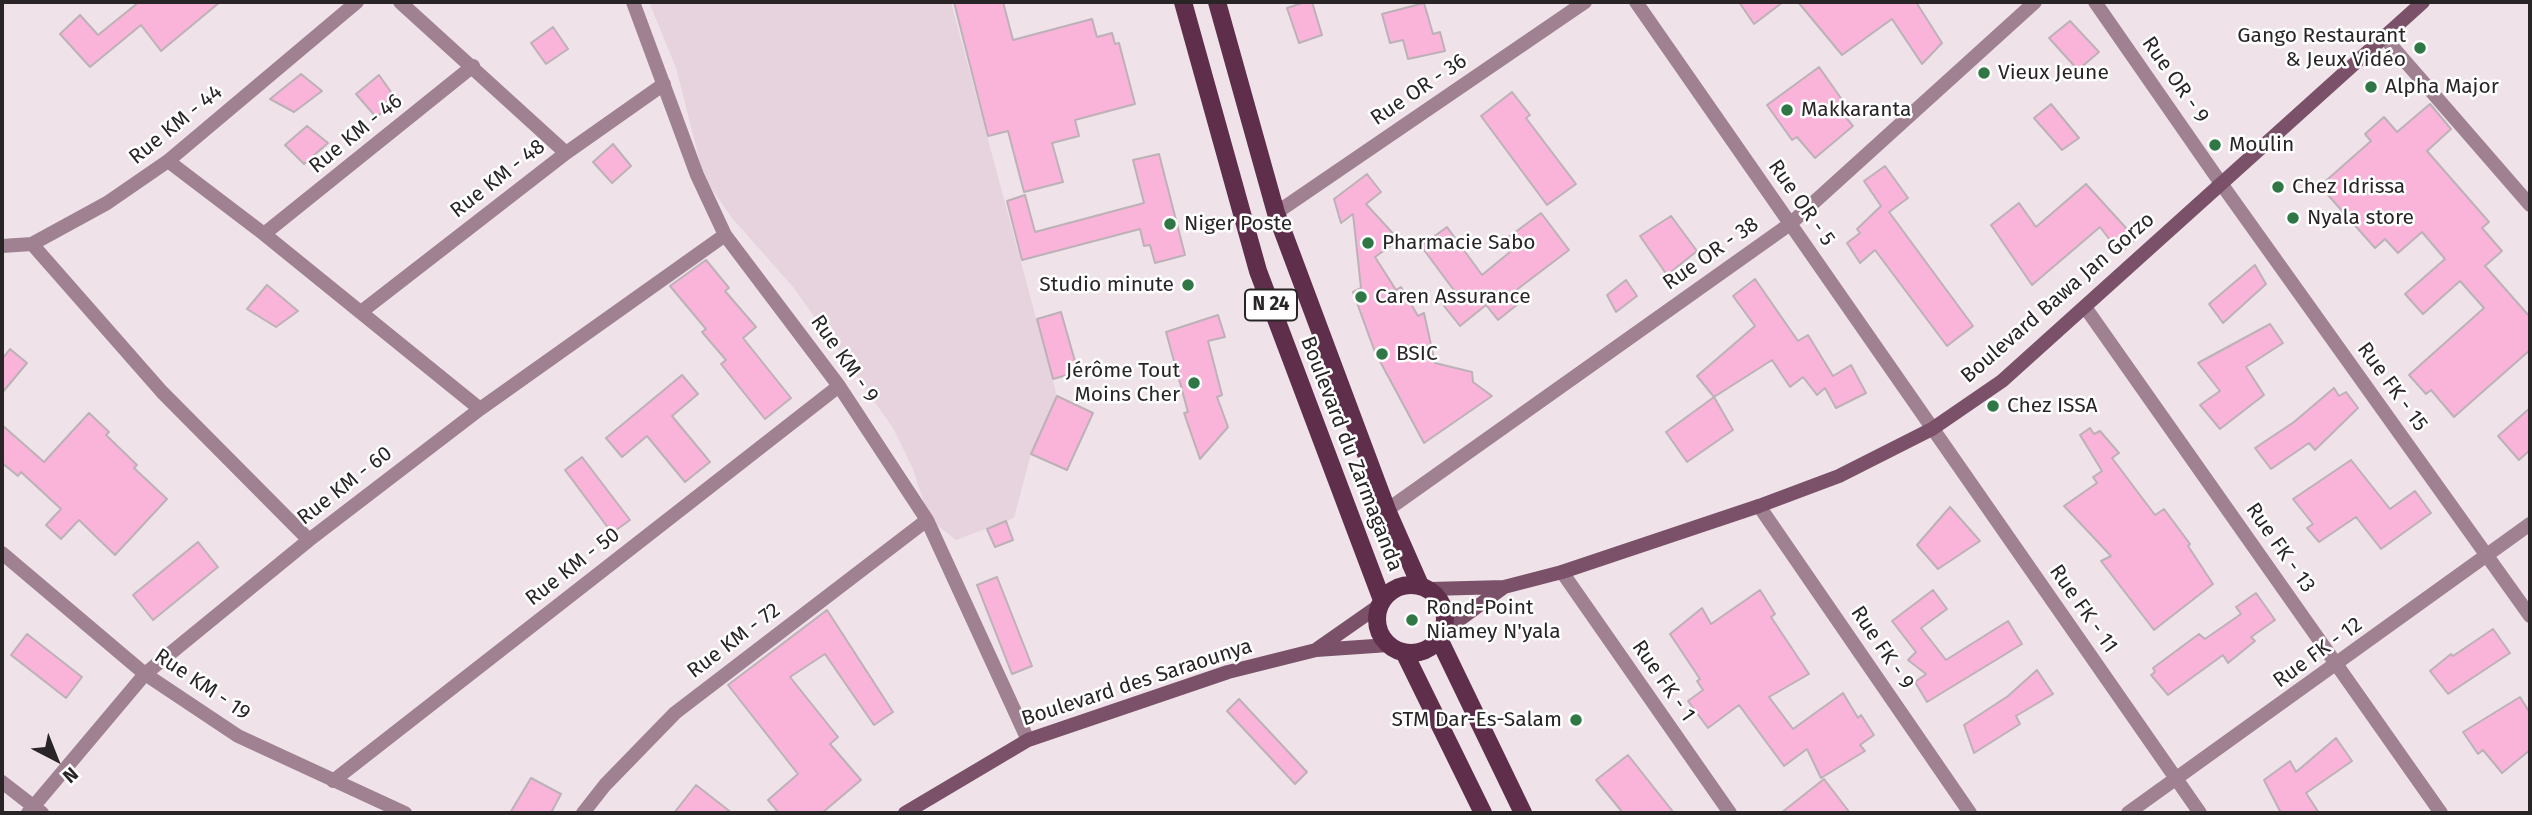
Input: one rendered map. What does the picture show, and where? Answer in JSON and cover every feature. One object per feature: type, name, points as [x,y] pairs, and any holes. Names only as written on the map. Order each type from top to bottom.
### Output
[{"type":"main road","name":"Boulevard du Zarmaganda","points":[[1183,2],[1258,271],[1381,602]]},
{"type":"main road","name":"Boulevard du Zarmaganda","points":[[1217,2],[1276,214],[1387,510],[1425,587]]},
{"type":"main road","name":"Boulevard Bawa Jan Gorzo","points":[[1425,587],[1504,587],[1562,572],[1759,506],[1839,476],[1931,429],[2002,381],[2423,2]]},
{"type":"main road","points":[[1396,649],[1424,651],[1441,635],[1446,612],[1443,604],[1425,587],[1398,587],[1381,602],[1377,622],[1396,649],[1483,813]]},
{"type":"main road","name":"Boulevard Bawa Jan Gorzo","points":[[1441,635],[1504,587]]},
{"type":"main road","name":"Boulevard des Saraounya","points":[[1316,650],[1381,602]]},
{"type":"main road","points":[[1441,635],[1523,813]]},
{"type":"main road","name":"Boulevard des Saraounya","points":[[905,813],[1028,740],[1228,672],[1316,650],[1396,649]]},
{"type":"street","name":"Rue KM - 44","points":[[2,246],[33,244],[107,203],[168,162],[358,2]]},
{"type":"street","points":[[400,2],[566,153]]},
{"type":"street","name":"Rue KM - 9","points":[[633,2],[696,175],[724,235],[839,386],[927,520],[1028,740]]},
{"type":"street","name":"Rue OR - 36","points":[[1276,214],[1585,2]]},
{"type":"street","name":"Rue OR - 5","points":[[1636,2],[1931,429]]},
{"type":"street","name":"Rue OR - 38","points":[[1387,510],[1790,224],[2035,2]]},
{"type":"street","name":"Rue OR - 9","points":[[2095,2],[2220,182]]},
{"type":"street","points":[[2384,37],[2530,205]]},
{"type":"street","name":"Rue KM - 46","points":[[264,234],[473,66]]},
{"type":"street","name":"Rue KM - 48","points":[[360,312],[566,153],[664,84]]},
{"type":"street","points":[[168,162],[264,234],[480,409]]},
{"type":"street","name":"Rue FK - 15","points":[[2220,182],[2530,616]]},
{"type":"street","name":"Rue KM - 60","points":[[34,811],[145,674],[309,540],[480,409],[724,235]]},
{"type":"street","points":[[33,244],[162,392],[309,540]]},
{"type":"street","name":"Rue FK - 13","points":[[2085,307],[2441,813]]},
{"type":"street","name":"Rue KM - 50","points":[[333,780],[839,386]]},
{"type":"street","name":"Rue FK - 11","points":[[1931,429],[2200,813]]},
{"type":"street","name":"Rue FK - 9","points":[[1759,506],[1970,813]]},
{"type":"street","name":"Rue KM - 72","points":[[583,813],[605,785],[675,713],[927,520]]},
{"type":"street","name":"Rue FK - 12","points":[[2128,813],[2337,666],[2530,524]]},
{"type":"street","name":"Rue KM - 19","points":[[2,553],[145,674],[238,736],[405,813]]},
{"type":"street","name":"Rue FK - 1","points":[[1562,572],[1730,813]]},
{"type":"street","points":[[2,782],[34,811]]},
{"type":"shaded area","points":[[649,2],[951,2],[1057,396],[1031,454],[1014,518],[956,540],[929,519],[913,469],[893,428],[793,287],[732,218],[704,178],[676,68]]},
{"type":"building","points":[[139,2],[220,2],[161,51],[141,25],[90,67],[60,34],[80,15],[98,35]]},
{"type":"building","points":[[954,2],[1003,2],[1013,40],[1092,19],[1097,37],[1112,33],[1115,44],[1119,43],[1135,104],[1075,120],[1079,136],[1052,143],[1063,182],[1024,192],[1008,131],[988,136]]},
{"type":"building","points":[[1312,2],[1322,35],[1299,43],[1287,8]]},
{"type":"building","points":[[1739,2],[1783,2],[1754,24]]},
{"type":"building","points":[[1798,2],[1916,2],[1942,43],[1922,64],[1892,19],[1842,55]]},
{"type":"building","points":[[1424,3],[1433,34],[1440,32],[1445,51],[1408,59],[1403,40],[1390,43],[1382,14]]},
{"type":"building","points":[[2070,21],[2099,52],[2078,70],[2049,38]]},
{"type":"building","points":[[553,27],[568,49],[546,64],[531,43]]},
{"type":"building","points":[[1819,67],[1845,104],[1839,109],[1853,126],[1815,158],[1797,137],[1792,140],[1767,105]]},
{"type":"building","points":[[301,74],[322,91],[294,112],[270,99]]},
{"type":"building","points":[[379,75],[398,102],[376,117],[356,94]]},
{"type":"building","points":[[1512,92],[1530,115],[1526,118],[1576,184],[1547,205],[1481,116]]},
{"type":"building","points":[[2051,104],[2079,138],[2062,150],[2034,118]]},
{"type":"building","points":[[2430,104],[2451,129],[2427,151],[2489,222],[2482,228],[2502,251],[2485,266],[2530,317],[2530,350],[2454,417],[2431,390],[2426,394],[2409,375],[2484,308],[2460,281],[2423,314],[2405,294],[2445,259],[2422,232],[2398,253],[2385,239],[2375,248],[2320,186],[2371,141],[2365,134],[2384,117],[2397,132]]},
{"type":"building","points":[[307,126],[328,143],[304,164],[285,145]]},
{"type":"building","points":[[613,144],[631,166],[612,183],[593,162]]},
{"type":"building","points":[[1159,154],[1185,255],[1155,263],[1150,245],[1144,246],[1140,229],[1022,260],[1007,201],[1025,195],[1035,232],[1144,203],[1133,160]]},
{"type":"building","points":[[1885,166],[1908,198],[1889,212],[1973,326],[1947,346],[1875,250],[1860,263],[1847,243],[1860,233],[1857,229],[1881,206],[1864,181]]},
{"type":"building","points":[[1367,174],[1381,192],[1366,204],[1399,240],[1375,257],[1396,290],[1401,287],[1418,316],[1424,313],[1435,363],[1472,372],[1473,382],[1492,396],[1424,443],[1375,352],[1353,292],[1361,288],[1353,214],[1341,223],[1334,199]]},
{"type":"building","points":[[2086,184],[2136,239],[2120,253],[2100,227],[2032,285],[1991,225],[2019,203],[2036,227]]},
{"type":"building","points":[[1541,213],[1569,250],[1515,291],[1523,300],[1498,320],[1486,305],[1460,326],[1444,306],[1459,297],[1421,246],[1447,227],[1482,275],[1510,252],[1502,242]]},
{"type":"building","points":[[1671,216],[1697,251],[1667,275],[1640,236]]},
{"type":"building","points":[[706,260],[729,288],[725,291],[756,327],[743,338],[791,398],[765,419],[721,364],[726,360],[702,332],[706,329],[670,286]]},
{"type":"building","points":[[2255,265],[2266,284],[2223,323],[2209,304]]},
{"type":"building","points":[[1755,279],[1798,341],[1808,335],[1833,376],[1851,365],[1866,393],[1836,408],[1825,388],[1817,395],[1803,377],[1790,387],[1772,360],[1714,397],[1697,376],[1755,326],[1733,296]]},
{"type":"building","points":[[1626,280],[1637,296],[1616,312],[1607,295]]},
{"type":"building","points":[[267,285],[298,311],[276,327],[247,309]]},
{"type":"building","points":[[1061,312],[1078,372],[1053,379],[1037,319]]},
{"type":"building","points":[[1218,315],[1225,337],[1208,341],[1222,395],[1217,397],[1228,427],[1200,459],[1184,413],[1188,412],[1166,332]]},
{"type":"building","points":[[2270,324],[2283,343],[2246,367],[2264,395],[2220,429],[2200,405],[2220,391],[2198,363]]},
{"type":"building","points":[[10,349],[27,363],[2,393],[2,359]]},
{"type":"building","points":[[682,375],[698,394],[672,416],[710,462],[685,482],[647,436],[622,457],[606,438]]},
{"type":"building","points":[[2334,388],[2339,396],[2346,392],[2358,408],[2315,450],[2309,443],[2271,469],[2255,448],[2294,422]]},
{"type":"building","points":[[1057,396],[1093,413],[1067,470],[1031,454]]},
{"type":"building","points":[[1714,397],[1733,430],[1687,462],[1666,432]]},
{"type":"building","points":[[2530,408],[2530,450],[2519,460],[2498,436]]},
{"type":"building","points":[[89,413],[109,432],[106,435],[137,465],[134,468],[167,499],[115,555],[79,520],[61,539],[46,525],[61,509],[21,472],[18,476],[2,463],[2,425],[44,462]]},
{"type":"building","points":[[2090,428],[2094,434],[2100,431],[2119,453],[2112,458],[2155,515],[2164,509],[2190,544],[2188,546],[2213,584],[2154,630],[2101,561],[2111,556],[2064,506],[2097,483],[2093,477],[2102,471],[2080,435]]},
{"type":"building","points":[[582,457],[630,520],[612,533],[565,470]]},
{"type":"building","points":[[2351,460],[2390,509],[2415,491],[2431,513],[2381,549],[2356,517],[2319,542],[2307,528],[2313,524],[2293,499]]},
{"type":"building","points":[[1950,507],[1980,541],[1938,569],[1917,545]]},
{"type":"building","points":[[1006,521],[1013,540],[995,547],[987,529]]},
{"type":"building","points":[[198,542],[218,567],[153,620],[133,595]]},
{"type":"building","points":[[997,577],[1032,666],[1012,674],[977,585]]},
{"type":"building","points":[[1760,590],[1775,614],[1771,617],[1809,674],[1769,697],[1793,729],[1843,693],[1858,718],[1861,715],[1874,735],[1860,745],[1865,751],[1821,778],[1807,749],[1784,766],[1739,705],[1708,728],[1688,701],[1703,690],[1697,681],[1700,679],[1670,634],[1702,608],[1711,624]]},
{"type":"building","points":[[1933,590],[1947,609],[1921,628],[1946,660],[2008,621],[2022,644],[1927,702],[1915,682],[1926,674],[1908,660],[1916,652],[1892,621]]},
{"type":"building","points":[[2256,593],[2275,620],[2251,637],[2255,641],[2228,663],[2223,655],[2168,695],[2151,675],[2155,672],[2153,668],[2199,634],[2205,639],[2241,614],[2236,607]]},
{"type":"building","points":[[827,610],[893,712],[874,725],[825,654],[790,677],[838,737],[830,744],[861,780],[822,813],[779,813],[768,800],[798,774],[728,685]]},
{"type":"building","points":[[2493,629],[2510,653],[2448,694],[2430,671],[2451,654],[2453,656]]},
{"type":"building","points":[[27,634],[82,677],[66,698],[11,655]]},
{"type":"building","points":[[2037,670],[2053,694],[2016,716],[2020,724],[1974,753],[1964,725],[2008,696]]},
{"type":"building","points":[[2520,697],[2530,713],[2530,750],[2502,773],[2483,750],[2478,754],[2463,732]]},
{"type":"building","points":[[1239,699],[1307,772],[1295,784],[1227,711]]},
{"type":"building","points":[[2336,738],[2352,761],[2306,793],[2319,813],[2281,813],[2264,780],[2290,761],[2296,772]]},
{"type":"building","points":[[1628,755],[1674,813],[1623,813],[1596,780]]},
{"type":"building","points":[[531,778],[561,794],[551,813],[510,813]]},
{"type":"building","points":[[1824,779],[1850,813],[1781,813]]},
{"type":"building","points":[[696,785],[732,813],[674,813]]},
{"type":"place","name":"Gango Restaurant & Jeux Vidéo","points":[[2420,48]]},
{"type":"place","name":"Vieux Jeune","points":[[1984,73]]},
{"type":"place","name":"Alpha Major","points":[[2371,87]]},
{"type":"place","name":"Makkaranta","points":[[1787,110]]},
{"type":"place","name":"Moulin","points":[[2215,145]]},
{"type":"place","name":"Chez Idrissa","points":[[2278,187]]},
{"type":"place","name":"Nyala store","points":[[2293,218]]},
{"type":"place","name":"Niger Poste","points":[[1170,224]]},
{"type":"place","name":"Pharmacie Sabo","points":[[1368,243]]},
{"type":"place","name":"Studio minute","points":[[1188,285]]},
{"type":"place","name":"Caren Assurance","points":[[1361,297]]},
{"type":"place","name":"BSIC","points":[[1382,354]]},
{"type":"place","name":"Jérôme Tout Moins Cher","points":[[1194,383]]},
{"type":"place","name":"Chez ISSA","points":[[1993,406]]},
{"type":"place","name":"Rond-Point Niamey N'yala","points":[[1412,620]]},
{"type":"place","name":"STM Dar-Es-Salam","points":[[1576,720]]}]
